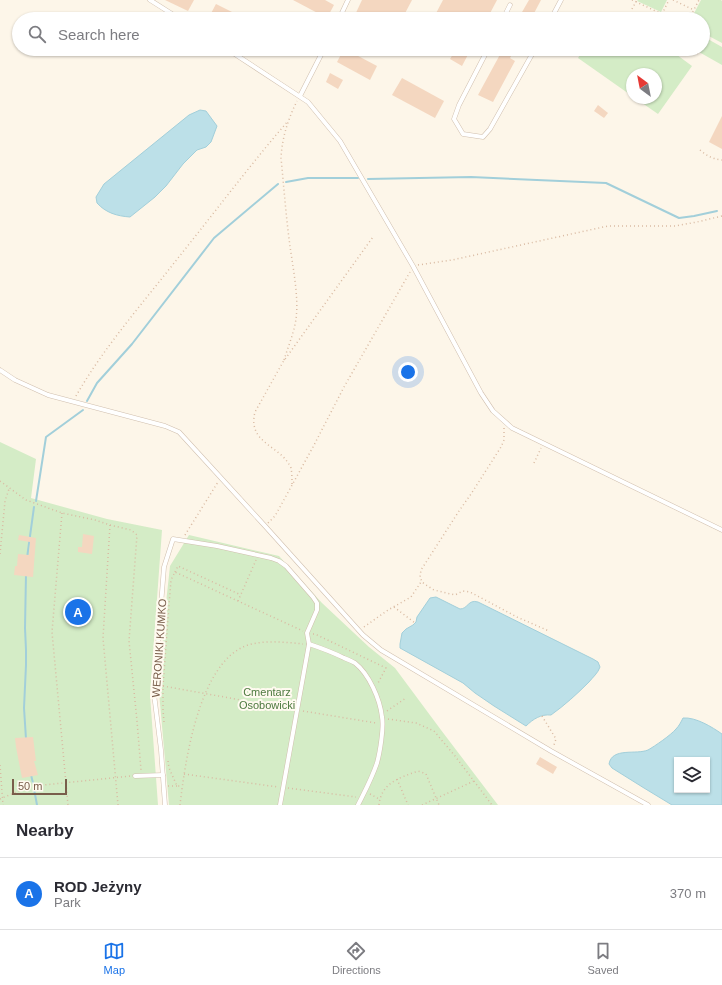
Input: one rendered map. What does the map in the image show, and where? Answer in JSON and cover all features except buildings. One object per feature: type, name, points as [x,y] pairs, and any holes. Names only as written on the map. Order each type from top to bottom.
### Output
[{"type":"lane","points":[[150,0],[169,12]]},
{"type":"lane","points":[[342,12],[348,0]]},
{"type":"lane","points":[[555,12],[561,0]]},
{"type":"lane","points":[[506,12],[510,5]]},
{"type":"lane","points":[[238,56],[308,102],[340,141],[414,266],[493,411],[512,428],[722,530]]},
{"type":"lane","points":[[300,96],[320,56]]},
{"type":"lane","points":[[484,56],[459,105],[454,119],[463,134],[483,137],[490,129],[531,56]]},
{"type":"lane","points":[[0,370],[15,380],[48,395],[173,428],[179,432],[266,526],[363,635],[381,650],[551,751],[648,805]]},
{"type":"lane","name":"WERONIKI KUMKO","points":[[165,805],[154,694],[164,567],[173,539],[217,546],[258,555]]},
{"type":"lane","points":[[258,555],[279,561],[290,571],[317,603],[316,610],[307,633],[309,644],[280,805]]},
{"type":"lane","points":[[309,644],[323,648],[354,663],[363,671],[374,689],[382,718],[381,743],[372,776],[358,805]]},
{"type":"lane","points":[[134,776],[162,775]]},
{"type":"path","points":[[632,0],[658,12]]},
{"type":"path","points":[[663,12],[668,0]]},
{"type":"path","points":[[673,0],[694,10],[699,0]]},
{"type":"path","points":[[632,9],[636,1]]},
{"type":"path","points":[[284,362],[296,318],[296,303],[295,279],[281,158],[288,121],[300,96]]},
{"type":"path","points":[[73,402],[88,375],[129,319],[288,121]]},
{"type":"path","points":[[700,150],[709,157],[722,160]]},
{"type":"path","points":[[266,526],[275,516],[344,387],[414,266],[452,260],[608,226],[675,226],[722,216]]},
{"type":"path","points":[[292,486],[291,469],[288,464],[280,455],[264,442],[256,432],[253,424],[255,412],[284,362],[373,238]]},
{"type":"path","points":[[502,419],[504,440],[501,447],[421,570],[420,577],[422,582],[434,590],[455,595],[463,591],[470,592],[549,631]]},
{"type":"path","points":[[534,463],[543,443]]},
{"type":"path","points":[[185,535],[221,478]]},
{"type":"path","points":[[0,481],[26,500],[62,513],[131,530],[136,535],[129,641],[142,776]]},
{"type":"path","points":[[0,554],[5,502],[9,488]]},
{"type":"path","points":[[62,513],[52,632],[68,805]]},
{"type":"path","points":[[110,525],[103,638],[118,805]]},
{"type":"path","points":[[238,600],[258,555]]},
{"type":"path","points":[[164,726],[163,686],[171,580],[178,566],[241,595]]},
{"type":"path","points":[[175,572],[305,632]]},
{"type":"path","points":[[359,630],[411,597],[422,582]]},
{"type":"path","points":[[394,607],[415,623]]},
{"type":"path","points":[[180,805],[187,752],[200,707],[213,679],[226,661],[237,651],[247,646],[265,642],[309,644]]},
{"type":"path","points":[[163,686],[382,724]]},
{"type":"path","points":[[382,718],[392,707],[406,698]]},
{"type":"path","points":[[542,716],[556,739],[551,751]]},
{"type":"path","points":[[382,718],[416,723],[434,731],[492,805]]},
{"type":"path","points":[[168,762],[177,786]]},
{"type":"path","points":[[0,765],[4,805]]},
{"type":"path","points":[[379,805],[379,799],[389,784],[397,779],[418,771],[426,774],[438,805]]},
{"type":"path","points":[[184,774],[362,798]]},
{"type":"path","points":[[0,799],[34,786],[134,776]]},
{"type":"path","points":[[397,779],[408,805]]},
{"type":"path","points":[[422,805],[474,781]]},
{"type":"path","points":[[164,786],[182,786]]},
{"type":"path","points":[[365,791],[379,799]]},
{"type":"green space","points":[[667,0],[661,12],[637,1]]},
{"type":"green space","points":[[701,0],[722,1],[722,43],[710,37],[710,12],[695,12]]},
{"type":"green space","points":[[710,40],[722,47],[722,65],[706,56],[710,56]]},
{"type":"green space","points":[[579,56],[678,56],[692,66],[658,114],[644,104],[662,104],[662,68],[626,68],[626,92],[578,58]]},
{"type":"green space","points":[[0,442],[36,459],[31,498],[107,519],[162,530],[150,695],[158,805],[0,805]]},
{"type":"green space","name":"Cmentarz Osobowicki","points":[[189,535],[279,556],[322,603],[369,647],[395,668],[498,805],[169,805],[159,692],[170,566]]},
{"type":"water","points":[[200,110],[206,111],[217,126],[211,142],[206,147],[197,150],[155,197],[130,217],[112,213],[97,203],[96,197],[104,184],[189,115]]},
{"type":"water","points":[[436,597],[460,609],[463,609],[472,602],[478,602],[593,659],[598,662],[600,667],[595,675],[571,699],[551,715],[544,715],[537,718],[526,726],[494,706],[463,683],[400,648],[402,633],[416,622],[417,617],[430,598]]},
{"type":"water","points":[[683,718],[688,718],[709,726],[722,734],[722,805],[672,805],[612,768],[609,764],[611,759],[619,753],[648,750],[678,727]]},
{"type":"waterway","points":[[368,179],[471,177],[606,183],[679,218],[717,211]]},
{"type":"waterway","points":[[286,182],[308,178],[358,178]]},
{"type":"waterway","points":[[87,401],[97,383],[132,344],[214,238],[278,184]]},
{"type":"waterway","points":[[36,501],[46,437],[83,410]]},
{"type":"waterway","points":[[27,558],[34,507]]},
{"type":"waterway","points":[[26,574],[26,665],[24,708],[26,739]]},
{"type":"waterway","points":[[31,775],[33,783]]},
{"type":"waterway","points":[[34,789],[37,805]]},
{"type":"place","name":"ROD Jeżyny","points":[[78,612]]}]
